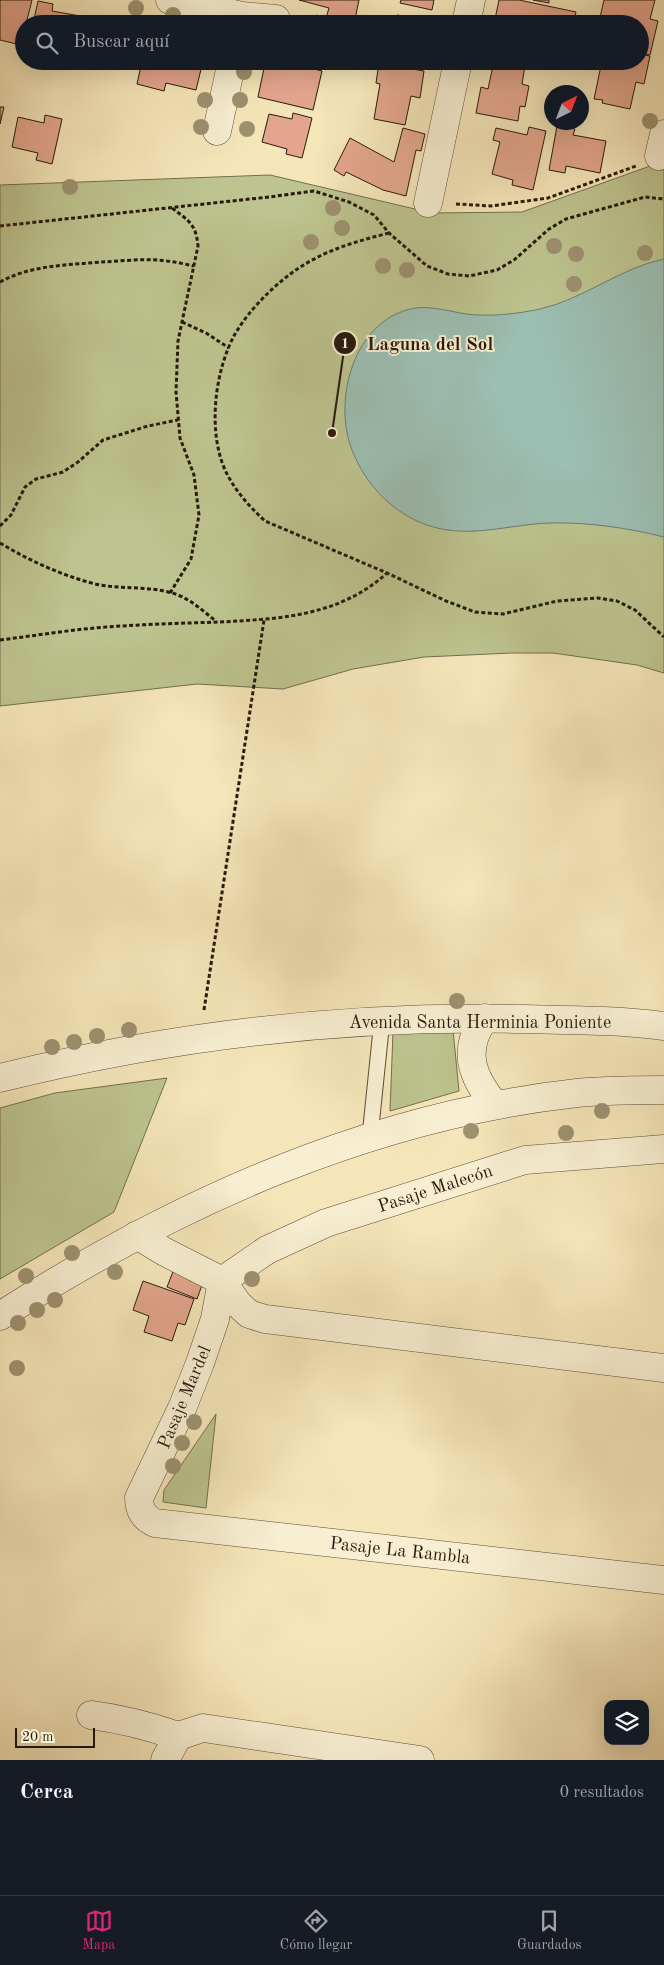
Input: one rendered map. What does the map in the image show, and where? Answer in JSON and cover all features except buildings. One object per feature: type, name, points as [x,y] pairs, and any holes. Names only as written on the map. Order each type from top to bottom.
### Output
[{"type":"street","points":[[170,0],[223,15]]},
{"type":"street","points":[[468,15],[471,0]]},
{"type":"street","points":[[217,131],[230,70]]},
{"type":"street","points":[[428,202],[456,70]]},
{"type":"street","points":[[485,1018],[475,1035],[471,1058],[478,1083],[495,1105]]},
{"type":"street","name":"Avenida Santa Herminia Poniente","points":[[0,1078],[86,1059],[180,1042],[283,1028],[382,1020],[485,1018],[623,1021],[664,1026]]},
{"type":"street","points":[[0,1316],[85,1264],[138,1235],[250,1182],[308,1158],[370,1136],[495,1105],[579,1093],[664,1090]]},
{"type":"street","name":"Pasaje Malecón","points":[[222,1281],[266,1250],[326,1224],[525,1160],[664,1149]]},
{"type":"street","points":[[138,1235],[165,1252],[222,1281],[243,1309],[249,1314],[265,1320],[664,1368]]},
{"type":"street","name":"Pasaje Mardel","points":[[141,1510],[139,1498],[183,1406],[200,1363],[215,1319],[222,1281]]},
{"type":"street","name":"Pasaje La Rambla","points":[[141,1510],[149,1520],[155,1522],[664,1580]]},
{"type":"street","points":[[91,1715],[119,1718],[178,1736],[203,1728],[420,1760]]},
{"type":"street","points":[[164,1760],[178,1736]]},
{"type":"lane","points":[[370,1136],[382,1020]]},
{"type":"path","points":[[428,202],[491,206],[548,198],[626,171],[662,145]]},
{"type":"path","points":[[0,226],[172,208],[314,190],[349,202],[374,215],[390,233],[427,266],[448,274],[476,275],[497,270],[514,260],[549,229],[566,219],[645,197],[664,199]]},
{"type":"path","points":[[170,593],[191,559],[199,515],[194,476],[180,438],[176,392],[178,342],[198,246],[197,233],[193,224],[172,208]]},
{"type":"path","points":[[390,233],[351,242],[319,256],[290,274],[271,289],[235,334],[221,370],[216,398],[216,432],[219,452],[226,473],[236,490],[249,506],[266,520],[446,601],[475,612],[503,614],[578,598],[598,598],[618,601],[635,610],[664,637]]},
{"type":"path","points":[[0,282],[13,274],[35,268],[126,260],[166,260],[194,266]]},
{"type":"path","points":[[182,322],[206,333],[229,348]]},
{"type":"path","points":[[0,526],[11,515],[25,487],[36,479],[63,472],[104,440],[148,426],[178,420]]},
{"type":"path","points":[[0,543],[54,571],[97,584],[151,589],[170,593],[194,603],[217,622]]},
{"type":"path","points":[[0,640],[118,626],[278,619],[324,609],[357,596],[373,586],[387,573]]},
{"type":"path","points":[[204,1010],[264,620]]},
{"type":"green space","points":[[653,165],[664,167],[664,673],[637,665],[553,653],[424,657],[353,669],[283,689],[197,684],[0,706],[0,185],[270,175],[432,213],[522,212]]},
{"type":"green space","points":[[453,1030],[459,1091],[390,1111],[393,1032]]},
{"type":"green space","points":[[167,1078],[114,1212],[0,1279],[0,1108],[55,1093]]},
{"type":"green space","points":[[216,1414],[206,1508],[163,1502],[164,1490]]},
{"type":"water","points":[[664,259],[664,537],[608,526],[565,523],[536,524],[475,531],[445,530],[430,526],[402,513],[390,504],[369,481],[354,455],[349,441],[345,421],[345,401],[348,380],[355,360],[365,341],[378,326],[395,315],[415,308],[434,308],[466,314],[485,315],[513,314],[540,309],[572,298],[632,269]]},
{"type":"place","name":"Laguna del Sol","points":[[332,433]]}]
